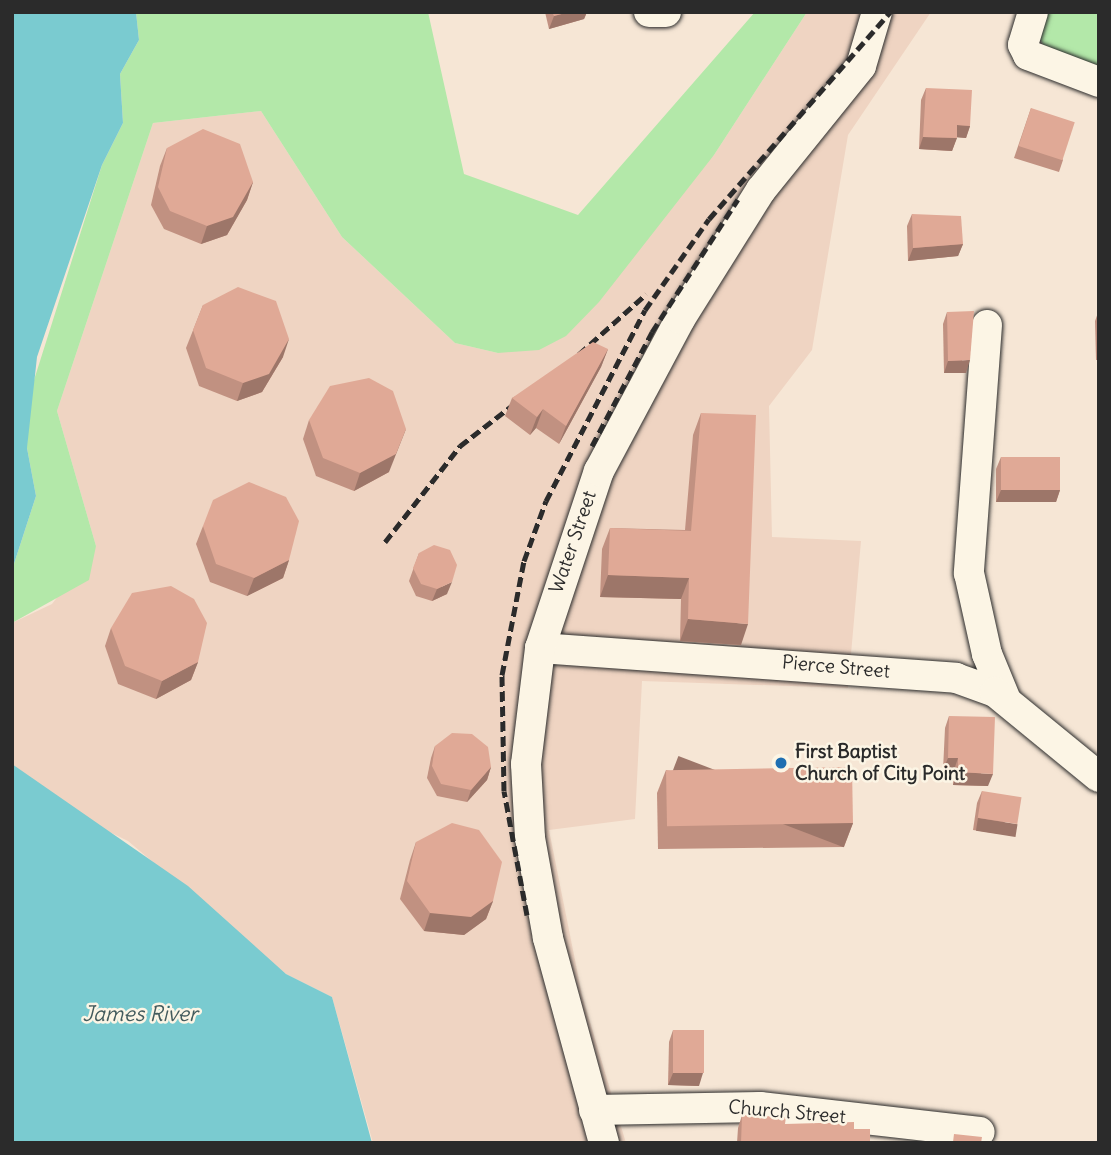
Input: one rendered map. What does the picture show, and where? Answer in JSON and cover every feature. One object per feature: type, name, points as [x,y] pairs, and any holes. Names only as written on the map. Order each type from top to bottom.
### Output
[{"type":"street","points":[[649,12],[666,12]]},
{"type":"street","name":"Water Street","points":[[604,1143],[548,938],[530,838],[526,764],[540,648],[576,524],[605,459],[680,319],[761,190],[861,66],[877,12]]},
{"type":"street","points":[[1030,21],[1028,55],[1099,82]]},
{"type":"street","points":[[986,325],[969,573],[987,654],[1006,701]]},
{"type":"street","name":"Pierce Street","points":[[540,648],[956,678],[1006,701],[1099,777]]},
{"type":"street","name":"Church Street","points":[[594,1110],[760,1107],[980,1132]]},
{"type":"shaded area","points":[[807,12],[931,12],[848,135],[812,350],[769,406],[772,537],[861,541],[848,688],[642,681],[635,819],[549,830],[582,995],[626,1143],[373,1143],[332,997],[286,974],[128,841],[83,819],[12,764],[12,623],[52,604],[96,546],[57,411],[153,123],[261,111],[342,237],[455,343],[498,353],[714,155]]},
{"type":"green space","points":[[136,12],[428,12],[464,174],[578,215],[755,12],[807,12],[714,155],[599,302],[566,336],[539,350],[498,353],[455,343],[342,237],[261,111],[153,123],[57,411],[96,546],[89,580],[12,623],[12,570],[36,496],[27,448],[28,399],[102,165],[123,123],[120,74],[139,40]]},
{"type":"green space","points":[[1044,12],[1099,12],[1099,73],[1048,54],[1039,37]]},
{"type":"water","points":[[12,12],[136,12],[139,40],[120,74],[123,123],[102,165],[37,357],[27,448],[36,496],[12,570]]},
{"type":"water","name":"James River","points":[[12,764],[188,886],[286,974],[332,997],[372,1143],[12,1143]]},
{"type":"building","points":[[552,12],[569,12],[554,16]]},
{"type":"building","points":[[926,88],[972,90],[970,126],[957,125],[957,138],[923,137]]},
{"type":"building","points":[[1031,108],[1075,122],[1062,160],[1019,146]]},
{"type":"building","points":[[203,129],[240,144],[253,182],[233,217],[207,226],[170,211],[158,187],[167,148]]},
{"type":"building","points":[[912,214],[961,216],[963,244],[913,248]]},
{"type":"building","points":[[238,287],[276,301],[289,339],[269,374],[243,383],[206,368],[193,330],[203,305]]},
{"type":"building","points":[[974,311],[970,360],[948,361],[947,312]]},
{"type":"building","points":[[593,342],[608,349],[566,426],[543,409],[537,417],[512,398]]},
{"type":"building","points":[[369,378],[393,391],[406,429],[396,454],[360,473],[323,458],[309,420],[330,386]]},
{"type":"building","points":[[701,413],[756,415],[748,624],[688,619],[689,578],[608,575],[610,528],[691,531]]},
{"type":"building","points":[[1001,457],[1060,457],[1060,490],[1001,490]]},
{"type":"building","points":[[249,482],[286,497],[299,521],[289,560],[254,578],[216,564],[203,526],[213,500]]},
{"type":"building","points":[[434,545],[450,550],[457,565],[452,582],[437,589],[421,584],[413,568],[419,553]]},
{"type":"building","points":[[171,586],[194,599],[207,623],[198,662],[162,681],[125,666],[111,628],[132,593]]},
{"type":"building","points":[[949,716],[995,717],[993,774],[958,772],[958,758],[948,758]]},
{"type":"building","points":[[452,733],[472,734],[488,747],[491,767],[471,790],[441,784],[432,766],[435,746]]},
{"type":"building","points":[[852,767],[853,823],[667,826],[666,770]]},
{"type":"building","points":[[982,791],[1022,797],[1017,824],[978,818]]},
{"type":"building","points":[[452,823],[479,830],[502,862],[493,901],[471,917],[430,913],[407,881],[416,842]]},
{"type":"building","points":[[673,1030],[704,1030],[704,1073],[673,1073]]},
{"type":"building","points":[[742,1115],[786,1117],[785,1124],[854,1122],[854,1129],[870,1129],[870,1143],[741,1143]]},
{"type":"building","points":[[954,1134],[982,1137],[981,1143],[945,1143],[953,1142]]},
{"type":"railway","points":[[527,915],[504,791],[502,675],[524,561],[546,501],[645,310],[709,219],[890,12]]},
{"type":"railway","points":[[592,446],[652,332],[738,199]]},
{"type":"railway","points":[[579,354],[646,294]]},
{"type":"railway","points":[[385,542],[460,446],[523,397]]},
{"type":"place","name":"First Baptist Church of City Point","points":[[781,763]]}]
